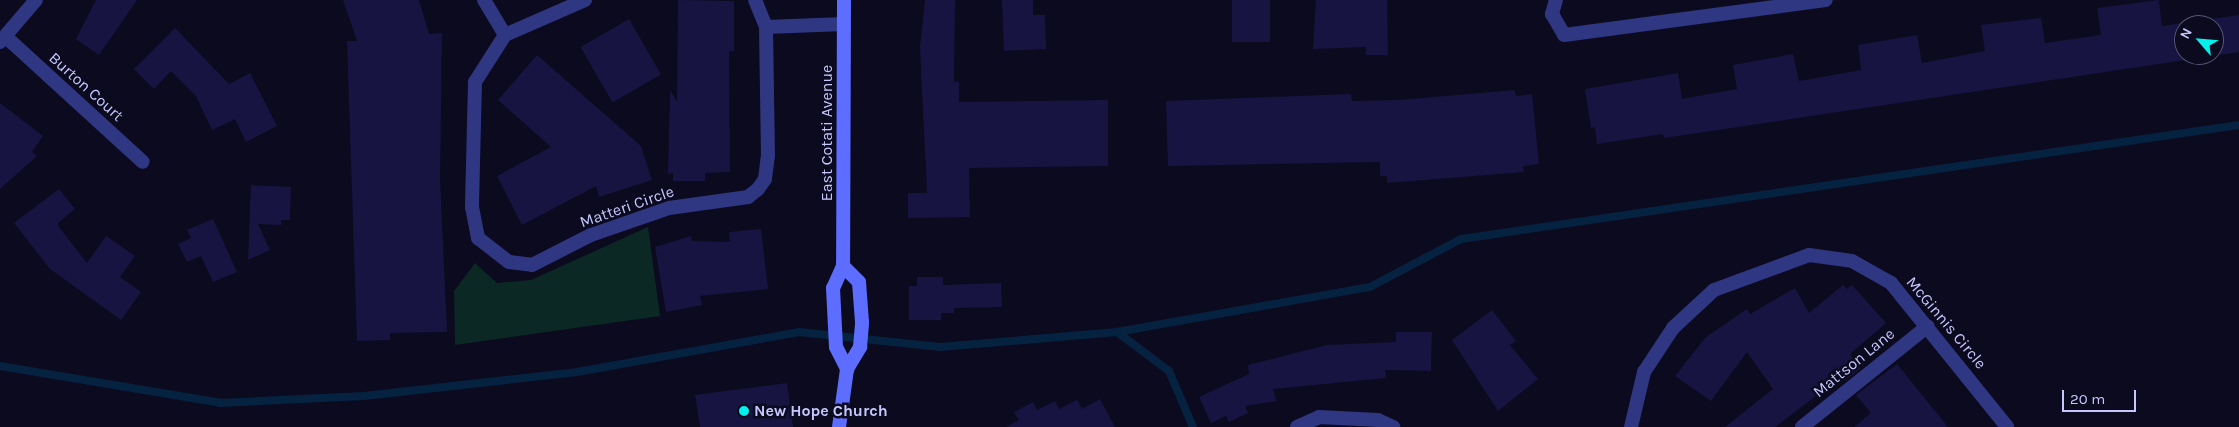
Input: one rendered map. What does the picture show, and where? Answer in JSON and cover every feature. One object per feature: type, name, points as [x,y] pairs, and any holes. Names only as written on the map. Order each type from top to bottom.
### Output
[{"type":"main road","name":"East Cotati Avenue","points":[[844,0],[843,266],[833,288],[836,348],[847,370]]},
{"type":"main road","points":[[839,427],[847,370],[860,348],[862,322],[859,282],[843,266]]},
{"type":"street","points":[[3,39],[36,0]]},
{"type":"street","points":[[484,0],[505,35],[585,0]]},
{"type":"street","name":"Matteri Circle","points":[[505,35],[474,82],[472,207],[478,238],[509,262],[532,265],[592,235],[669,208],[748,196],[758,188],[765,179],[768,156],[766,27],[755,0]]},
{"type":"street","points":[[1556,0],[1552,14],[1564,35],[1826,0]]},
{"type":"street","points":[[766,27],[844,24]]},
{"type":"street","name":"Burton Court","points":[[3,39],[143,162]]},
{"type":"street","name":"McGinnis Circle","points":[[1631,427],[1644,372],[1673,328],[1714,290],[1750,274],[1809,255],[1852,261],[1891,284],[1928,326],[2007,427]]},
{"type":"street","name":"Mattson Lane","points":[[1802,427],[1928,326]]},
{"type":"street","points":[[1297,427],[1319,417],[1378,420],[1393,427]]},
{"type":"green space","points":[[648,227],[660,316],[455,345],[454,291],[475,263],[497,283],[531,280]]},
{"type":"building","points":[[96,0],[137,0],[99,55],[76,39]]},
{"type":"building","points":[[343,0],[419,0],[429,34],[442,33],[440,179],[447,332],[390,333],[390,340],[357,341],[347,41],[357,41]]},
{"type":"building","points":[[678,0],[734,1],[734,51],[729,51],[730,172],[705,173],[705,181],[673,181],[673,173],[668,174],[670,90],[677,102]]},
{"type":"building","points":[[925,0],[955,0],[954,82],[959,82],[959,102],[1108,100],[1108,166],[969,168],[970,217],[908,218],[908,193],[927,193],[920,47]]},
{"type":"building","points":[[1002,0],[1033,0],[1033,15],[1045,15],[1046,49],[1004,51]]},
{"type":"building","points":[[1232,0],[1270,0],[1270,42],[1232,42]]},
{"type":"building","points":[[1316,0],[1387,0],[1388,55],[1366,55],[1366,47],[1313,49]]},
{"type":"building","points":[[2159,0],[2162,26],[2174,24],[2174,62],[1664,138],[1663,134],[1597,144],[1595,127],[1591,128],[1585,89],[1678,73],[1682,99],[1737,89],[1733,65],[1793,54],[1799,81],[1861,70],[1858,45],[1917,35],[1922,63],[1985,51],[1981,25],[2041,18],[2045,43],[2101,35],[2097,8]]},
{"type":"building","points":[[2239,15],[2239,52],[2224,54],[2224,17]]},
{"type":"building","points":[[629,19],[661,74],[613,102],[581,47]]},
{"type":"building","points":[[175,28],[229,84],[250,73],[277,126],[246,142],[235,119],[212,130],[196,96],[171,71],[154,89],[134,69]]},
{"type":"building","points":[[537,55],[641,146],[652,180],[599,197],[596,186],[522,225],[497,176],[551,147],[498,100]]},
{"type":"building","points":[[1515,90],[1516,96],[1532,94],[1539,164],[1523,166],[1524,172],[1387,183],[1387,176],[1380,176],[1380,162],[1168,166],[1166,101],[1351,94],[1352,101],[1399,100]]},
{"type":"building","points":[[0,103],[43,136],[32,152],[37,156],[0,189]]},
{"type":"building","points":[[251,185],[291,187],[290,220],[281,220],[281,225],[258,224],[270,250],[248,260]]},
{"type":"building","points":[[59,189],[75,209],[58,223],[59,227],[87,263],[106,236],[135,256],[120,277],[141,292],[121,320],[50,269],[14,223]]},
{"type":"building","points":[[213,219],[237,272],[213,282],[201,256],[187,262],[178,244],[191,238],[187,230]]},
{"type":"building","points":[[761,229],[768,289],[700,296],[702,305],[666,312],[655,247],[691,236],[692,241],[730,242],[729,232]]},
{"type":"building","points":[[917,277],[943,277],[943,285],[1001,283],[1002,307],[954,308],[954,313],[941,313],[941,320],[909,320],[909,286],[917,286]]},
{"type":"building","points":[[1843,285],[1847,289],[1852,285],[1886,323],[1850,354],[1861,368],[1845,381],[1841,377],[1775,427],[1725,427],[1773,389],[1747,352],[1711,401],[1675,376],[1706,337],[1747,309],[1750,314],[1795,288],[1809,313]]},
{"type":"building","points":[[1492,310],[1516,341],[1510,345],[1538,379],[1498,411],[1452,340]]},
{"type":"building","points":[[1396,332],[1432,332],[1431,371],[1385,370],[1386,378],[1273,389],[1276,401],[1245,406],[1248,413],[1229,422],[1226,416],[1211,423],[1199,397],[1249,374],[1248,365],[1327,345],[1396,342]]},
{"type":"building","points":[[1897,364],[1948,427],[1854,427],[1871,413],[1856,395]]},
{"type":"building","name":"New Hope Church","points":[[787,383],[793,427],[700,427],[695,395]]},
{"type":"building","points":[[1100,399],[1115,427],[1006,427],[1019,420],[1014,412],[1033,402],[1037,410],[1055,401],[1059,409],[1077,400],[1082,409]]},
{"type":"waterway","points":[[0,366],[220,403],[364,396],[577,372],[799,332],[940,347],[1117,332],[1370,287],[1461,239],[2239,125]]},
{"type":"waterway","points":[[1117,332],[1169,371],[1193,427]]},
{"type":"place","name":"New Hope Church","points":[[744,411]]}]
